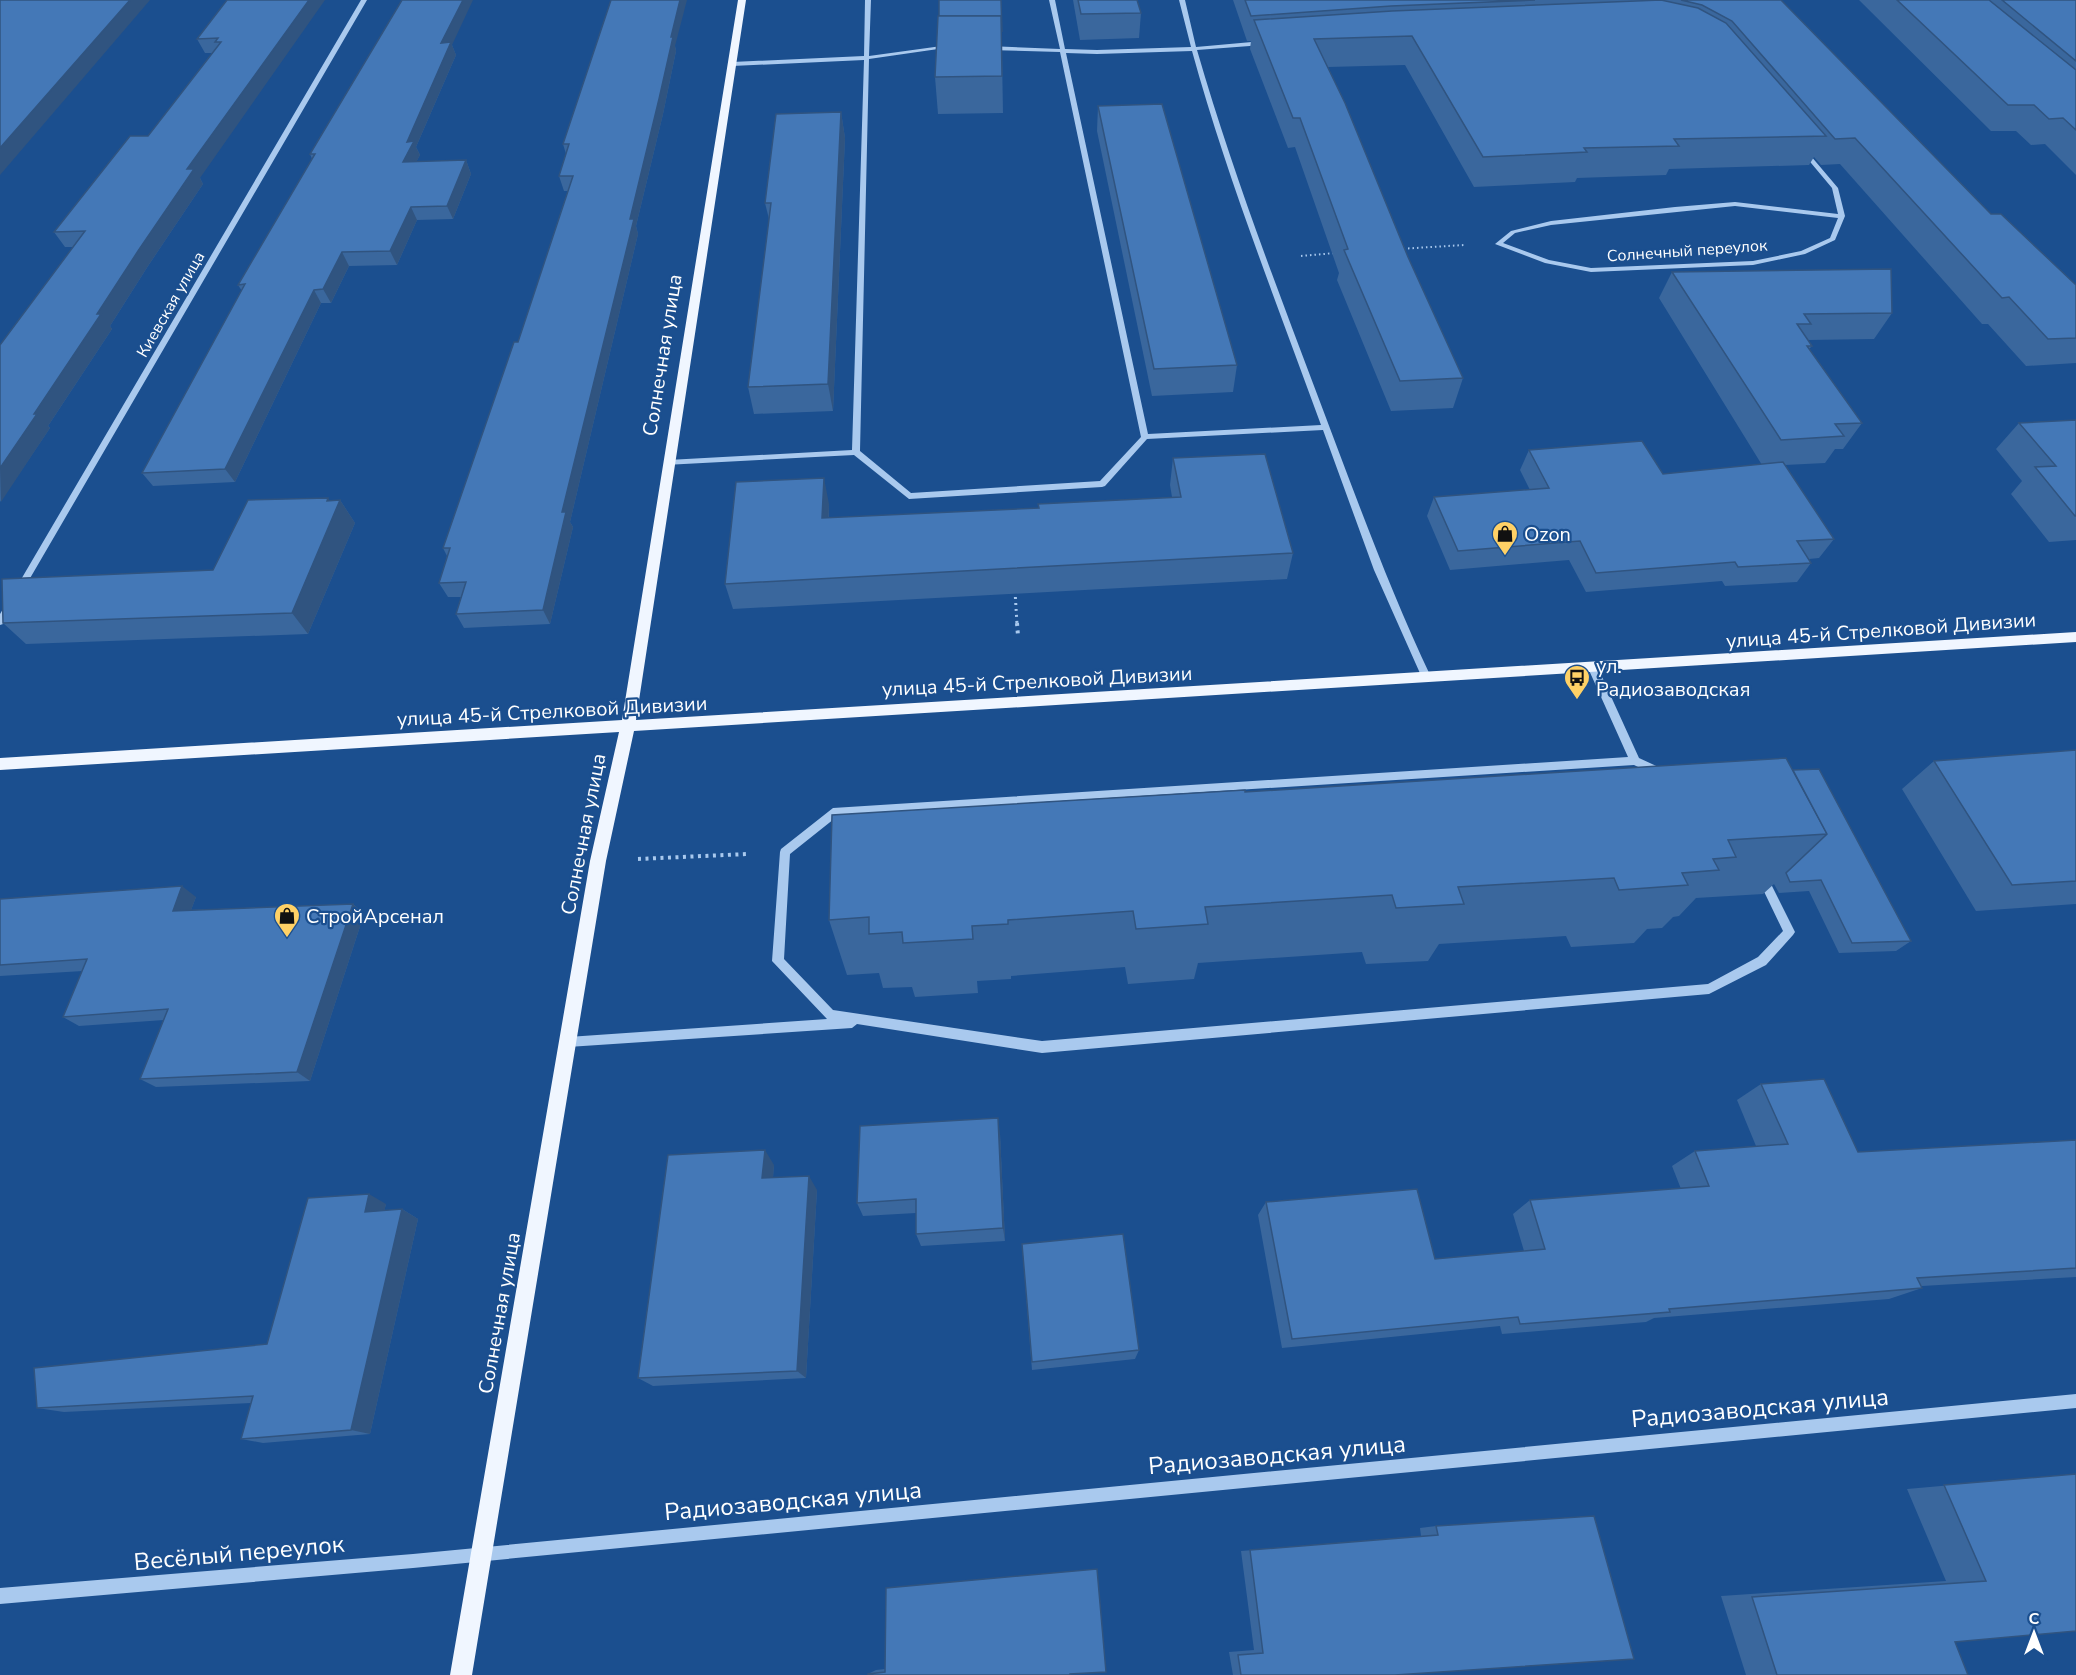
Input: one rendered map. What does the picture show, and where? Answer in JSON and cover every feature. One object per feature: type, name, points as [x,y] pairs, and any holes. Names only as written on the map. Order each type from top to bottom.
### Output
[{"type":"main road","name":"Солнечная улица","points":[[461,1675],[598,861],[628,725],[742,0]]},
{"type":"main road","name":"улица 45-й Стрелковой Дивизии","points":[[0,764],[2076,637]]},
{"type":"street","name":"Киевская улица","points":[[0,622],[364,0]]},
{"type":"street","points":[[856,452],[864,58],[868,0]]},
{"type":"street","points":[[1052,0],[1145,437]]},
{"type":"street","points":[[1182,0],[1193,49],[1263,259],[1396,616],[1426,677]]},
{"type":"street","points":[[984,48],[1097,52],[1193,49],[1270,43]]},
{"type":"street","points":[[732,64],[864,58],[962,47]]},
{"type":"street","points":[[1498,244],[1513,232],[1551,223],[1735,204],[1842,216],[1835,188],[1798,144]]},
{"type":"street","name":"Солнечный переулок","points":[[1498,244],[1547,262],[1591,270],[1754,263],[1803,253],[1833,239],[1842,216]]},
{"type":"street","points":[[668,463],[856,452],[909,496],[1101,484],[1145,437],[1326,427]]},
{"type":"street","points":[[1593,668],[1635,761]]},
{"type":"street","points":[[1676,780],[1635,761],[837,811],[785,852],[778,962],[830,1015],[1042,1047],[1709,989],[1762,961],[1788,932],[1758,867]]},
{"type":"street","points":[[568,1042],[880,1021]]},
{"type":"street","name":"Радиозаводская улица","points":[[482,1554],[2076,1401]]},
{"type":"street","name":"Весёлый переулок","points":[[0,1596],[482,1554]]},
{"type":"path","points":[[1392,249],[1498,244]]},
{"type":"path","points":[[1263,259],[1345,252]]},
{"type":"path","points":[[1014,579],[1018,636]]},
{"type":"path","points":[[598,861],[785,852]]},
{"type":"building","points":[[0,0],[130,0],[0,148]]},
{"type":"building","points":[[227,0],[309,0],[187,169],[194,169],[97,314],[101,314],[0,468],[0,345],[85,231],[54,232],[130,136],[148,136],[221,42],[215,42],[218,38],[197,39]]},
{"type":"building","points":[[402,0],[463,0],[441,43],[451,42],[407,142],[414,141],[403,162],[466,160],[447,206],[411,207],[390,251],[342,252],[323,289],[314,290],[225,469],[142,473],[245,284],[238,285],[315,154],[310,154]]},
{"type":"building","points":[[611,0],[680,0],[630,219],[634,219],[562,512],[566,512],[543,610],[456,614],[466,582],[439,583],[450,548],[443,548],[514,342],[518,342],[573,176],[559,176],[569,144],[563,144]]},
{"type":"building","points":[[939,0],[1001,0],[1002,32],[1001,16],[939,16]]},
{"type":"building","points":[[1078,0],[1137,0],[1141,13],[1081,14]]},
{"type":"building","points":[[1245,0],[1535,0],[1391,6],[1251,16]]},
{"type":"building","points":[[1661,0],[1698,8],[1726,23],[1826,136],[1674,139],[1679,146],[1584,148],[1587,152],[1483,157],[1412,36],[1314,39],[1345,103],[1408,257],[1463,378],[1400,381],[1344,250],[1348,249],[1300,118],[1293,118],[1254,20],[1392,11]]},
{"type":"building","points":[[1681,0],[1781,0],[1991,214],[2001,214],[2076,285],[2076,338],[2048,339],[2009,297],[2002,298],[1855,138],[1835,139],[1732,21],[1702,5]]},
{"type":"building","points":[[1897,0],[1989,0],[2076,70],[2076,130],[2063,118],[2049,119],[2034,105],[2008,105]]},
{"type":"building","points":[[2002,0],[2076,0],[2076,61]]},
{"type":"building","points":[[938,16],[1001,16],[1002,76],[935,77]]},
{"type":"building","points":[[1162,104],[1237,365],[1154,369],[1098,106]]},
{"type":"building","points":[[841,112],[828,384],[748,387],[771,203],[765,203],[776,114]]},
{"type":"building","points":[[1891,269],[1892,313],[1804,314],[1811,324],[1797,324],[1812,346],[1807,346],[1862,423],[1835,424],[1844,436],[1781,440],[1672,272]]},
{"type":"building","points":[[2076,420],[2075,516],[2035,467],[2056,466],[2019,423]]},
{"type":"building","points":[[1642,441],[1663,474],[1783,462],[1834,539],[1797,541],[1811,563],[1738,567],[1735,562],[1596,573],[1580,541],[1458,551],[1434,497],[1549,488],[1529,450]]},
{"type":"building","points":[[1265,454],[1293,553],[725,584],[736,482],[824,478],[822,518],[1039,508],[1038,504],[1181,497],[1173,458]]},
{"type":"building","points":[[328,498],[327,501],[340,500],[292,613],[3,623],[2,579],[213,570],[248,500]]},
{"type":"building","points":[[2076,750],[2076,881],[2012,885],[1934,761]]},
{"type":"building","points":[[1786,758],[1827,834],[1728,840],[1736,857],[1713,859],[1719,870],[1682,873],[1688,885],[1619,890],[1614,878],[1458,887],[1464,904],[1396,908],[1392,895],[1205,907],[1208,924],[1136,929],[1133,911],[1008,920],[1008,924],[972,926],[973,939],[903,943],[902,932],[869,934],[869,917],[829,920],[832,815]]},
{"type":"building","points":[[1819,769],[1911,941],[1852,943],[1821,880],[1790,882],[1786,873],[1827,834],[1793,770]]},
{"type":"building","points":[[182,886],[173,911],[353,904],[297,1072],[140,1079],[168,1009],[63,1017],[87,959],[0,965],[0,899]]},
{"type":"building","points":[[1824,1079],[1858,1152],[2076,1140],[2076,1268],[1917,1278],[1922,1288],[1669,1309],[1670,1312],[1520,1324],[1518,1317],[1292,1339],[1266,1202],[1417,1189],[1435,1259],[1545,1249],[1530,1200],[1709,1186],[1695,1151],[1788,1144],[1761,1084]]},
{"type":"building","points":[[998,1118],[1003,1228],[916,1234],[916,1199],[857,1203],[860,1126]]},
{"type":"building","points":[[765,1150],[762,1178],[809,1176],[797,1371],[638,1378],[668,1155]]},
{"type":"building","points":[[369,1194],[365,1212],[402,1209],[351,1430],[241,1439],[253,1396],[37,1408],[34,1368],[267,1344],[308,1198]]},
{"type":"building","points":[[1123,1234],[1139,1350],[1032,1362],[1022,1244]]},
{"type":"building","points":[[2076,1474],[2076,1631],[1955,1642],[1968,1675],[1777,1675],[1752,1597],[1986,1581],[1944,1485]]},
{"type":"building","points":[[1594,1516],[1634,1659],[1395,1675],[1241,1675],[1238,1655],[1263,1653],[1250,1550],[1438,1535],[1436,1526]]},
{"type":"building","points":[[1097,1569],[1106,1672],[1070,1675],[868,1675],[885,1672],[886,1588]]},
{"type":"place","name":"Ozon","points":[[1505,557]]},
{"type":"place","name":"ул. Радиозаводская","points":[[1577,701]]},
{"type":"place","name":"СтройАрсенал","points":[[287,939]]}]
